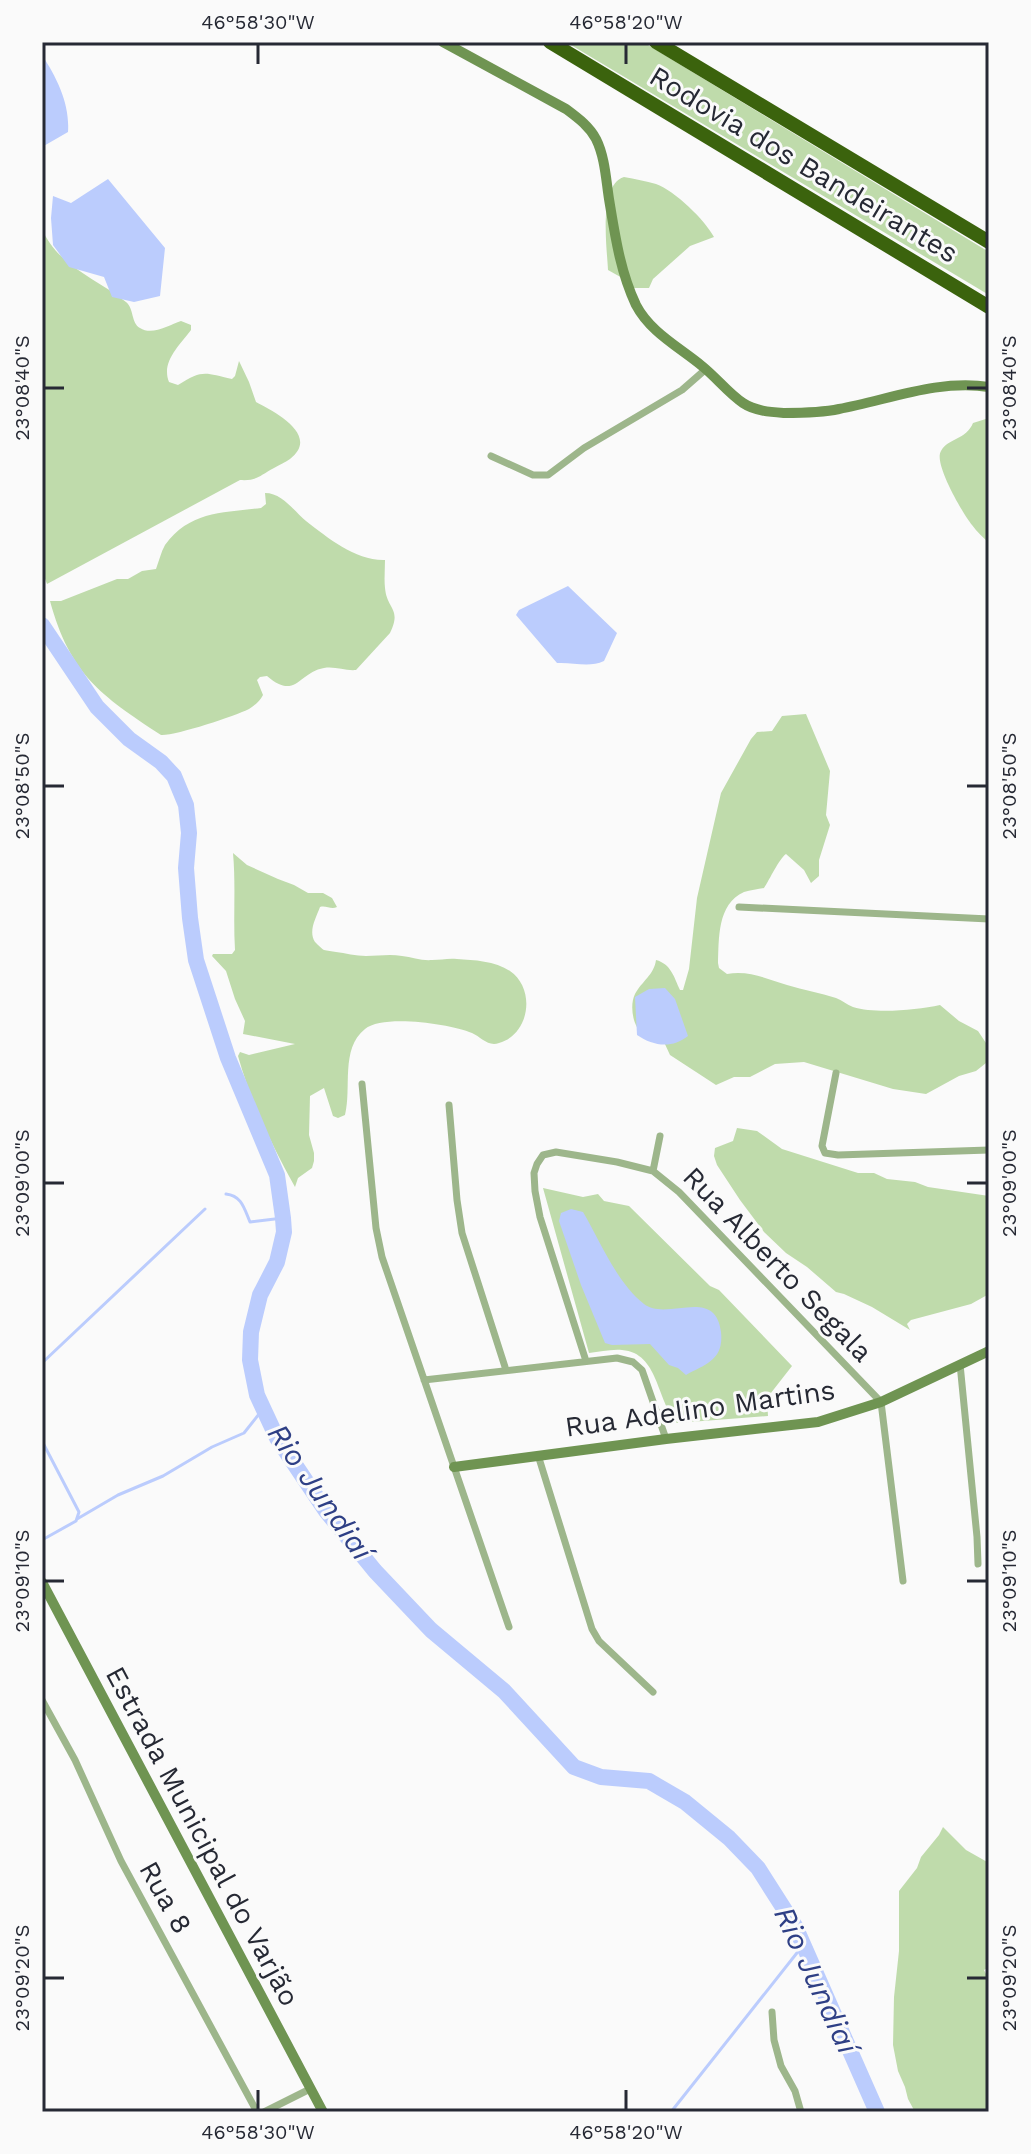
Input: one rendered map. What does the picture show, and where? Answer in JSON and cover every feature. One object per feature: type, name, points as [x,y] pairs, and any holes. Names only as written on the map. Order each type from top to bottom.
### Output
[{"type":"highway","name":"Rodovia dos Bandeirantes","points":[[550,42],[989,307]]},
{"type":"highway","name":"Rodovia dos Bandeirantes","points":[[656,42],[989,242]]},
{"type":"street","points":[[443,42],[566,109],[592,132],[604,169],[621,264],[634,300],[651,327],[706,369],[743,403],[754,409],[796,413],[836,410],[934,388],[960,385],[989,387]]},
{"type":"street","points":[[491,456],[533,475],[548,475],[584,448],[682,390],[706,369]]},
{"type":"street","points":[[739,907],[989,919]]},
{"type":"street","points":[[836,1073],[822,1146],[825,1153],[989,1150]]},
{"type":"street","points":[[362,1084],[376,1228],[382,1257],[509,1627]]},
{"type":"street","points":[[449,1105],[462,1233],[506,1370]]},
{"type":"street","points":[[653,1171],[660,1136]]},
{"type":"street","name":"Rua Alberto Segala","points":[[586,1361],[540,1217],[535,1191],[537,1164],[543,1155],[556,1152],[653,1171],[679,1192],[881,1402]]},
{"type":"street","name":"Rua Adelino Martins","points":[[454,1467],[818,1422],[881,1402],[989,1351]]},
{"type":"street","points":[[424,1380],[617,1358],[633,1362],[642,1370],[666,1439]]},
{"type":"street","points":[[960,1364],[978,1564]]},
{"type":"street","points":[[881,1402],[903,1581]]},
{"type":"street","points":[[538,1455],[592,1629],[599,1641],[653,1692]]},
{"type":"street","name":"Estrada Municipal do Varjão","points":[[42,1582],[323,2112]]},
{"type":"street","name":"Rua 8","points":[[42,1700],[75,1760],[121,1861],[257,2112]]},
{"type":"street","points":[[772,2012],[774,2040],[781,2066],[795,2091],[801,2112]]},
{"type":"street","points":[[264,2112],[310,2089]]},
{"type":"green space","points":[[566,42],[643,42],[989,252],[989,295]]},
{"type":"green space","points":[[624,177],[656,184],[672,193],[697,215],[714,237],[690,246],[653,279],[649,288],[632,288],[608,270],[607,204],[616,182]]},
{"type":"green space","points":[[42,229],[49,242],[68,262],[126,302],[140,328],[155,330],[181,321],[191,325],[191,330],[169,361],[169,382],[178,385],[193,376],[204,374],[232,379],[239,361],[256,402],[291,425],[300,441],[298,450],[290,459],[261,476],[240,480],[47,584],[42,571]]},
{"type":"green space","points":[[989,418],[989,543],[974,528],[956,500],[940,457],[944,447],[966,433],[973,423]]},
{"type":"green space","points":[[265,493],[282,499],[306,521],[343,547],[364,557],[385,560],[386,595],[395,619],[390,633],[356,670],[324,668],[291,686],[277,683],[267,676],[260,677],[257,680],[263,695],[249,709],[219,721],[161,735],[104,694],[90,680],[67,647],[50,601],[61,601],[117,579],[128,579],[142,571],[156,569],[165,545],[185,526],[208,516],[261,508],[266,504]]},
{"type":"green space","points":[[806,714],[830,771],[826,815],[830,825],[819,860],[819,876],[811,883],[804,870],[786,854],[764,888],[744,892],[735,898],[721,923],[719,968],[727,974],[758,976],[836,998],[862,1009],[896,1010],[940,1005],[959,1021],[978,1031],[986,1043],[989,1056],[976,1071],[959,1076],[926,1094],[893,1089],[804,1062],[775,1064],[750,1077],[734,1077],[716,1085],[670,1055],[664,1042],[641,1033],[635,1023],[633,999],[653,970],[656,960],[669,968],[680,990],[683,990],[689,969],[697,898],[721,793],[757,732],[772,731],[782,716]]},
{"type":"green space","points":[[233,853],[247,865],[308,893],[323,893],[332,898],[337,907],[320,907],[312,929],[315,942],[324,950],[362,956],[393,955],[424,960],[491,963],[510,971],[518,979],[526,999],[523,1021],[517,1030],[509,1038],[495,1044],[472,1033],[433,1024],[386,1022],[365,1029],[352,1047],[345,1115],[338,1118],[333,1116],[324,1088],[310,1096],[309,1135],[314,1161],[312,1168],[298,1178],[295,1187],[263,1123],[238,1056],[240,1052],[249,1055],[295,1044],[243,1034],[245,1021],[226,971],[212,956],[232,954],[235,950]]},
{"type":"green space","points":[[737,1128],[757,1131],[782,1149],[858,1173],[874,1173],[887,1179],[989,1196],[989,1294],[971,1304],[911,1320],[907,1324],[910,1330],[872,1307],[836,1292],[764,1232],[717,1165],[715,1148],[733,1141]]},
{"type":"green space","points":[[543,1188],[583,1197],[598,1194],[604,1201],[629,1206],[710,1286],[719,1290],[792,1366],[767,1398],[768,1416],[677,1423],[643,1359],[622,1350],[589,1353]]},
{"type":"green space","points":[[943,1827],[966,1850],[989,1863],[989,1967],[984,1970],[989,1980],[989,2112],[915,2112],[898,2071],[893,2045],[899,1891]]},
{"type":"water","points":[[42,55],[61,92],[67,111],[68,132],[42,147]]},
{"type":"water","points":[[108,179],[165,248],[160,296],[134,302],[112,297],[104,277],[69,267],[53,245],[53,196],[71,203]]},
{"type":"water","points":[[568,586],[617,633],[604,661],[557,663],[516,615],[519,610]]},
{"type":"water","points":[[665,988],[675,999],[688,1036],[676,1043],[649,1042],[637,1035],[635,997],[649,989]]},
{"type":"water","points":[[571,1209],[583,1212],[617,1273],[644,1304],[665,1309],[700,1307],[710,1310],[717,1318],[721,1332],[720,1349],[712,1360],[686,1375],[669,1365],[650,1344],[605,1343],[559,1221],[561,1213]]},
{"type":"waterway","name":"Rio Jundiaí","points":[[42,625],[97,707],[129,739],[161,762],[174,776],[186,805],[189,833],[186,868],[196,960],[228,1058],[277,1175],[284,1232],[277,1262],[260,1295],[251,1332],[250,1360],[257,1395],[277,1438],[326,1511],[375,1571],[431,1630],[504,1691],[574,1767],[601,1777],[649,1781],[685,1802],[729,1838],[758,1868],[795,1926],[877,2112]]},
{"type":"waterway","points":[[226,1194],[239,1200],[250,1222],[283,1218]]},
{"type":"waterway","points":[[42,1363],[205,1209]]},
{"type":"waterway","points":[[77,1519],[118,1495],[163,1476],[212,1447],[244,1433],[263,1409]]},
{"type":"waterway","points":[[42,1441],[79,1512],[76,1521],[42,1540]]},
{"type":"waterway","points":[[671,2112],[804,1944]]}]
